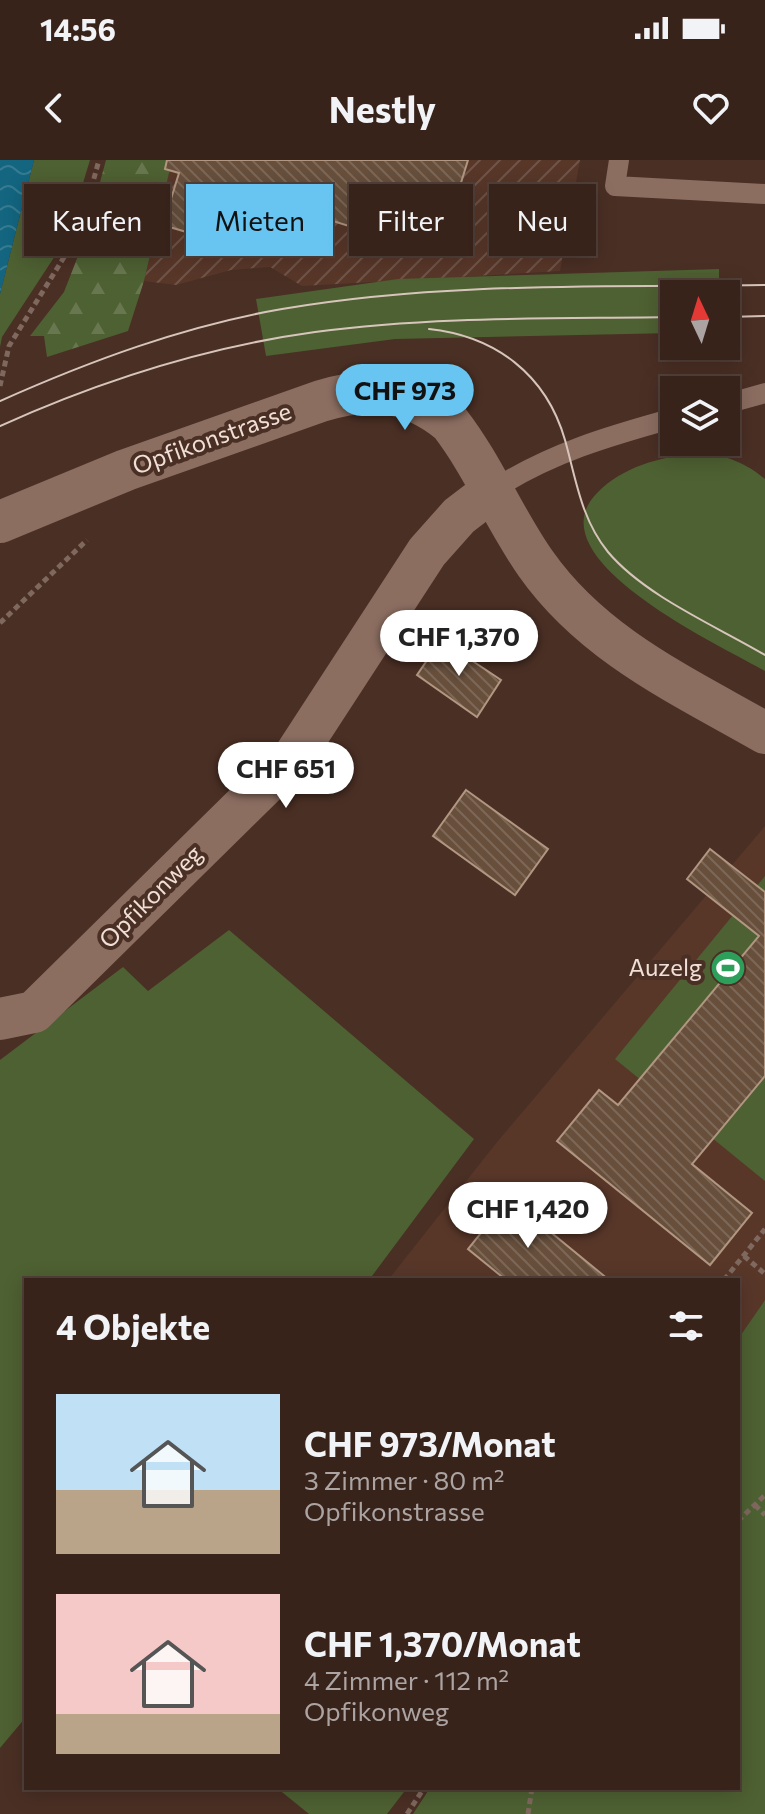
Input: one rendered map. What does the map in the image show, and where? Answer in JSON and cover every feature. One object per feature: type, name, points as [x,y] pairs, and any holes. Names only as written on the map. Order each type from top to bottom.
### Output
[{"type":"street","name":"Opfikonstrasse","points":[[0,522],[59,497],[321,401],[367,391],[391,392],[434,409],[464,440],[535,563],[580,617],[649,667],[765,733]]},
{"type":"street","name":"Opfikonweg","points":[[0,1019],[34,1012],[295,755],[427,552],[459,516],[493,490]]},
{"type":"lane","points":[[619,160],[615,186],[765,194]]},
{"type":"lane","points":[[740,400],[765,393]]},
{"type":"lane","points":[[493,490],[528,468],[579,445],[660,422]]},
{"type":"path","points":[[0,386],[9,346],[79,233],[99,160]]},
{"type":"path","points":[[0,623],[96,532]]},
{"type":"path","points":[[726,1278],[765,1229]]},
{"type":"path","points":[[744,1256],[765,1274]]},
{"type":"path","points":[[740,1519],[765,1495]]},
{"type":"path","points":[[755,1505],[765,1515]]},
{"type":"path","points":[[407,1814],[423,1790]]},
{"type":"path","points":[[528,1814],[532,1790]]},
{"type":"shaded area","points":[[172,160],[580,160],[576,184],[489,184],[489,256],[563,256],[560,271],[302,286],[270,267],[231,270],[176,285],[144,281],[150,256],[170,256],[170,184],[166,184]]},
{"type":"shaded area","points":[[765,826],[765,1300],[740,1336],[740,1278],[390,1278],[497,1142]]},
{"type":"green space","points":[[34,160],[90,160],[83,184],[28,184]]},
{"type":"green space","points":[[106,160],[172,160],[166,184],[100,184]]},
{"type":"green space","points":[[24,199],[24,256],[55,256],[2,337],[0,347],[0,294]]},
{"type":"green space","points":[[78,256],[150,256],[128,331],[47,357],[44,336],[30,336],[64,292]]},
{"type":"green space","points":[[719,269],[719,280],[660,280],[660,333],[395,339],[266,356],[256,299],[398,279]]},
{"type":"green space","points":[[718,456],[748,467],[765,479],[765,671],[675,621],[640,597],[610,571],[589,544],[584,518],[598,492],[630,470],[667,458]]},
{"type":"green space","name":"Auzelg","points":[[765,876],[765,1181],[615,1059]]},
{"type":"green space","points":[[229,930],[474,1139],[370,1278],[24,1278],[24,1719],[0,1748],[0,1060],[123,967],[148,991]]},
{"type":"green space","points":[[765,1300],[765,1814],[413,1814],[429,1790],[740,1790],[740,1336]]},
{"type":"green space","points":[[279,1790],[405,1790],[387,1814],[309,1814]]},
{"type":"water","points":[[0,160],[34,160],[28,184],[24,184],[24,199],[0,294]]},
{"type":"building","points":[[167,160],[468,160],[461,184],[349,184],[349,226],[333,221],[333,184],[186,184],[186,232],[170,227],[170,202],[179,173],[165,169]]},
{"type":"building","points":[[441,640],[501,680],[477,717],[417,675]]},
{"type":"building","points":[[466,790],[548,849],[515,895],[433,836]]},
{"type":"building","points":[[710,849],[765,892],[765,1076],[692,1164],[752,1213],[710,1265],[557,1141],[599,1090],[618,1105],[759,936],[687,879]]},
{"type":"building","points":[[509,1198],[607,1278],[504,1278],[468,1249]]},
{"type":"tram line","points":[[0,401],[138,346],[209,325],[282,309],[342,300],[462,290],[765,285]]},
{"type":"tram line","points":[[740,317],[765,316]]},
{"type":"tram line","points":[[0,426],[115,380],[194,356],[274,338],[404,323],[660,317]]},
{"type":"tram line","points":[[429,329],[453,333],[496,350],[515,362],[531,378],[556,417],[591,526],[623,568],[682,609],[765,655]]},
{"type":"place","name":"Auzelg","points":[[728,968]]}]
